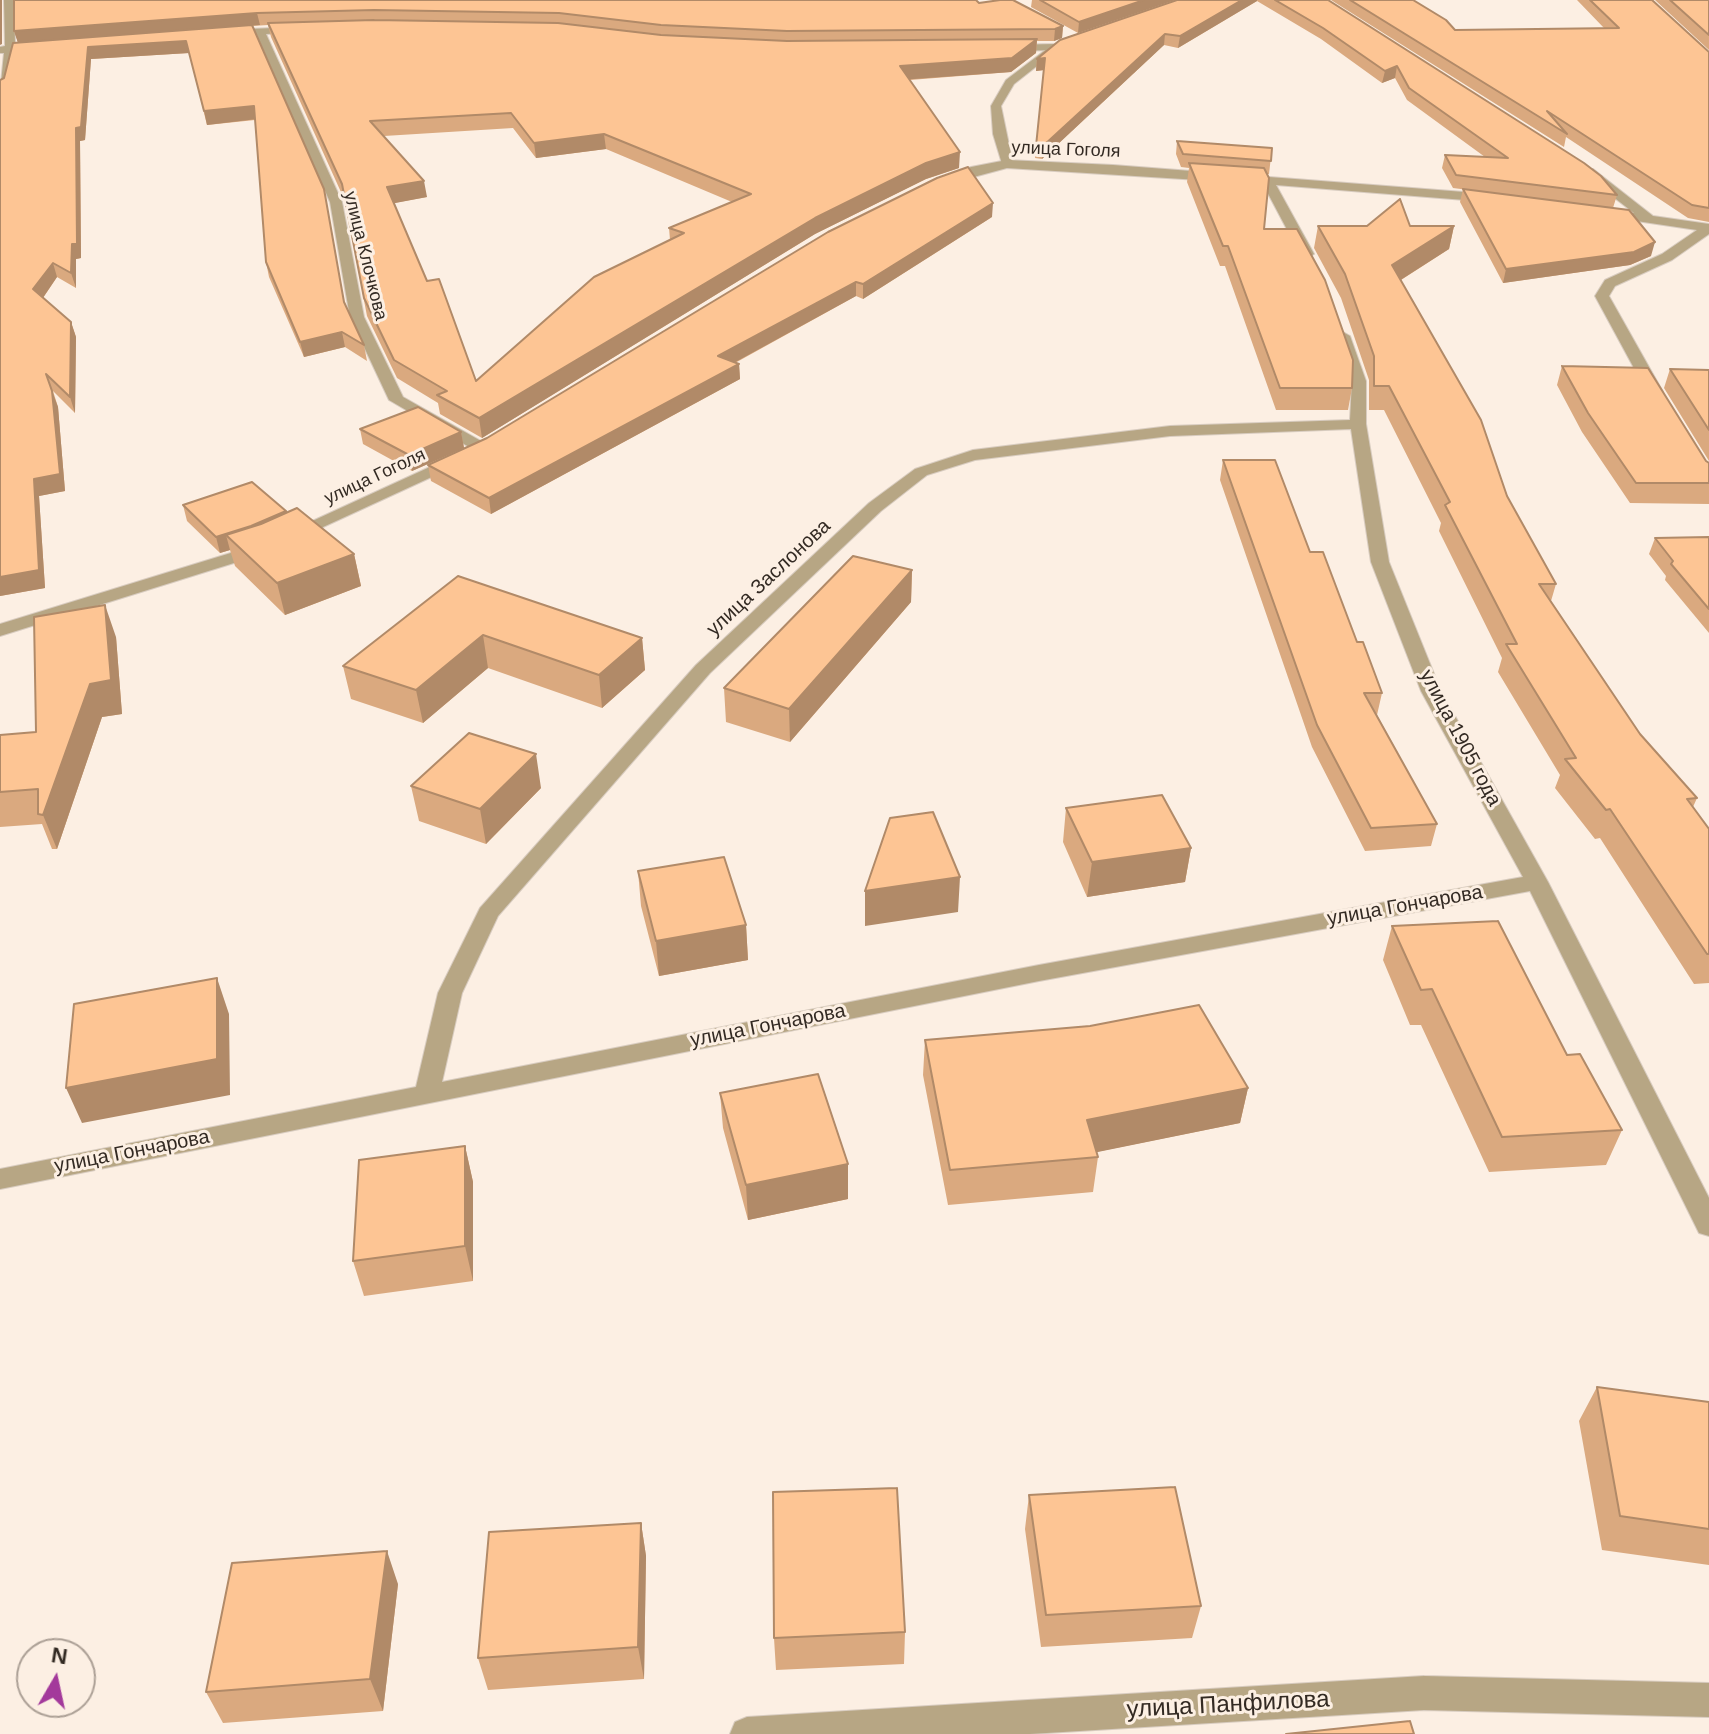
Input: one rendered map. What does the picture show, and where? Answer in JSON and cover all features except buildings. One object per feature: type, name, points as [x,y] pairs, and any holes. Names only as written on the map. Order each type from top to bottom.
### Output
[{"type":"street","points":[[0,90],[9,0]]},
{"type":"street","points":[[213,34],[304,30]]},
{"type":"street","name":"улица Клочкова","points":[[260,31],[336,202],[357,317],[397,400],[482,448]]},
{"type":"street","points":[[1064,32],[1077,40]]},
{"type":"street","points":[[995,48],[1056,47],[1092,35]]},
{"type":"street","points":[[5,49],[57,45]]},
{"type":"street","points":[[1007,164],[996,106],[1010,82],[1056,47]]},
{"type":"street","points":[[1573,161],[1648,218]]},
{"type":"street","name":"улица Гоголя","points":[[931,185],[975,170],[1007,164],[1113,169],[1513,200]]},
{"type":"street","points":[[1268,182],[1317,273]]},
{"type":"street","points":[[1588,210],[1709,228]]},
{"type":"street","points":[[1662,403],[1623,339],[1602,296],[1610,283],[1667,257],[1709,228]]},
{"type":"street","name":"улица 1905 года","points":[[1335,313],[1359,381],[1358,424],[1380,562],[1431,691],[1537,882],[1709,1225]]},
{"type":"street","name":"улица Заслонова","points":[[427,1093],[450,993],[488,913],[703,669],[875,507],[921,472],[973,455],[1170,431],[1358,424]]},
{"type":"street","name":"улица Гоголя","points":[[0,630],[262,549],[482,448],[495,439]]},
{"type":"street","name":"улица Гончарова","points":[[0,1179],[1039,973],[1537,882]]},
{"type":"street","name":"улица Панфилова","points":[[747,1734],[1424,1693],[1709,1700]]}]
